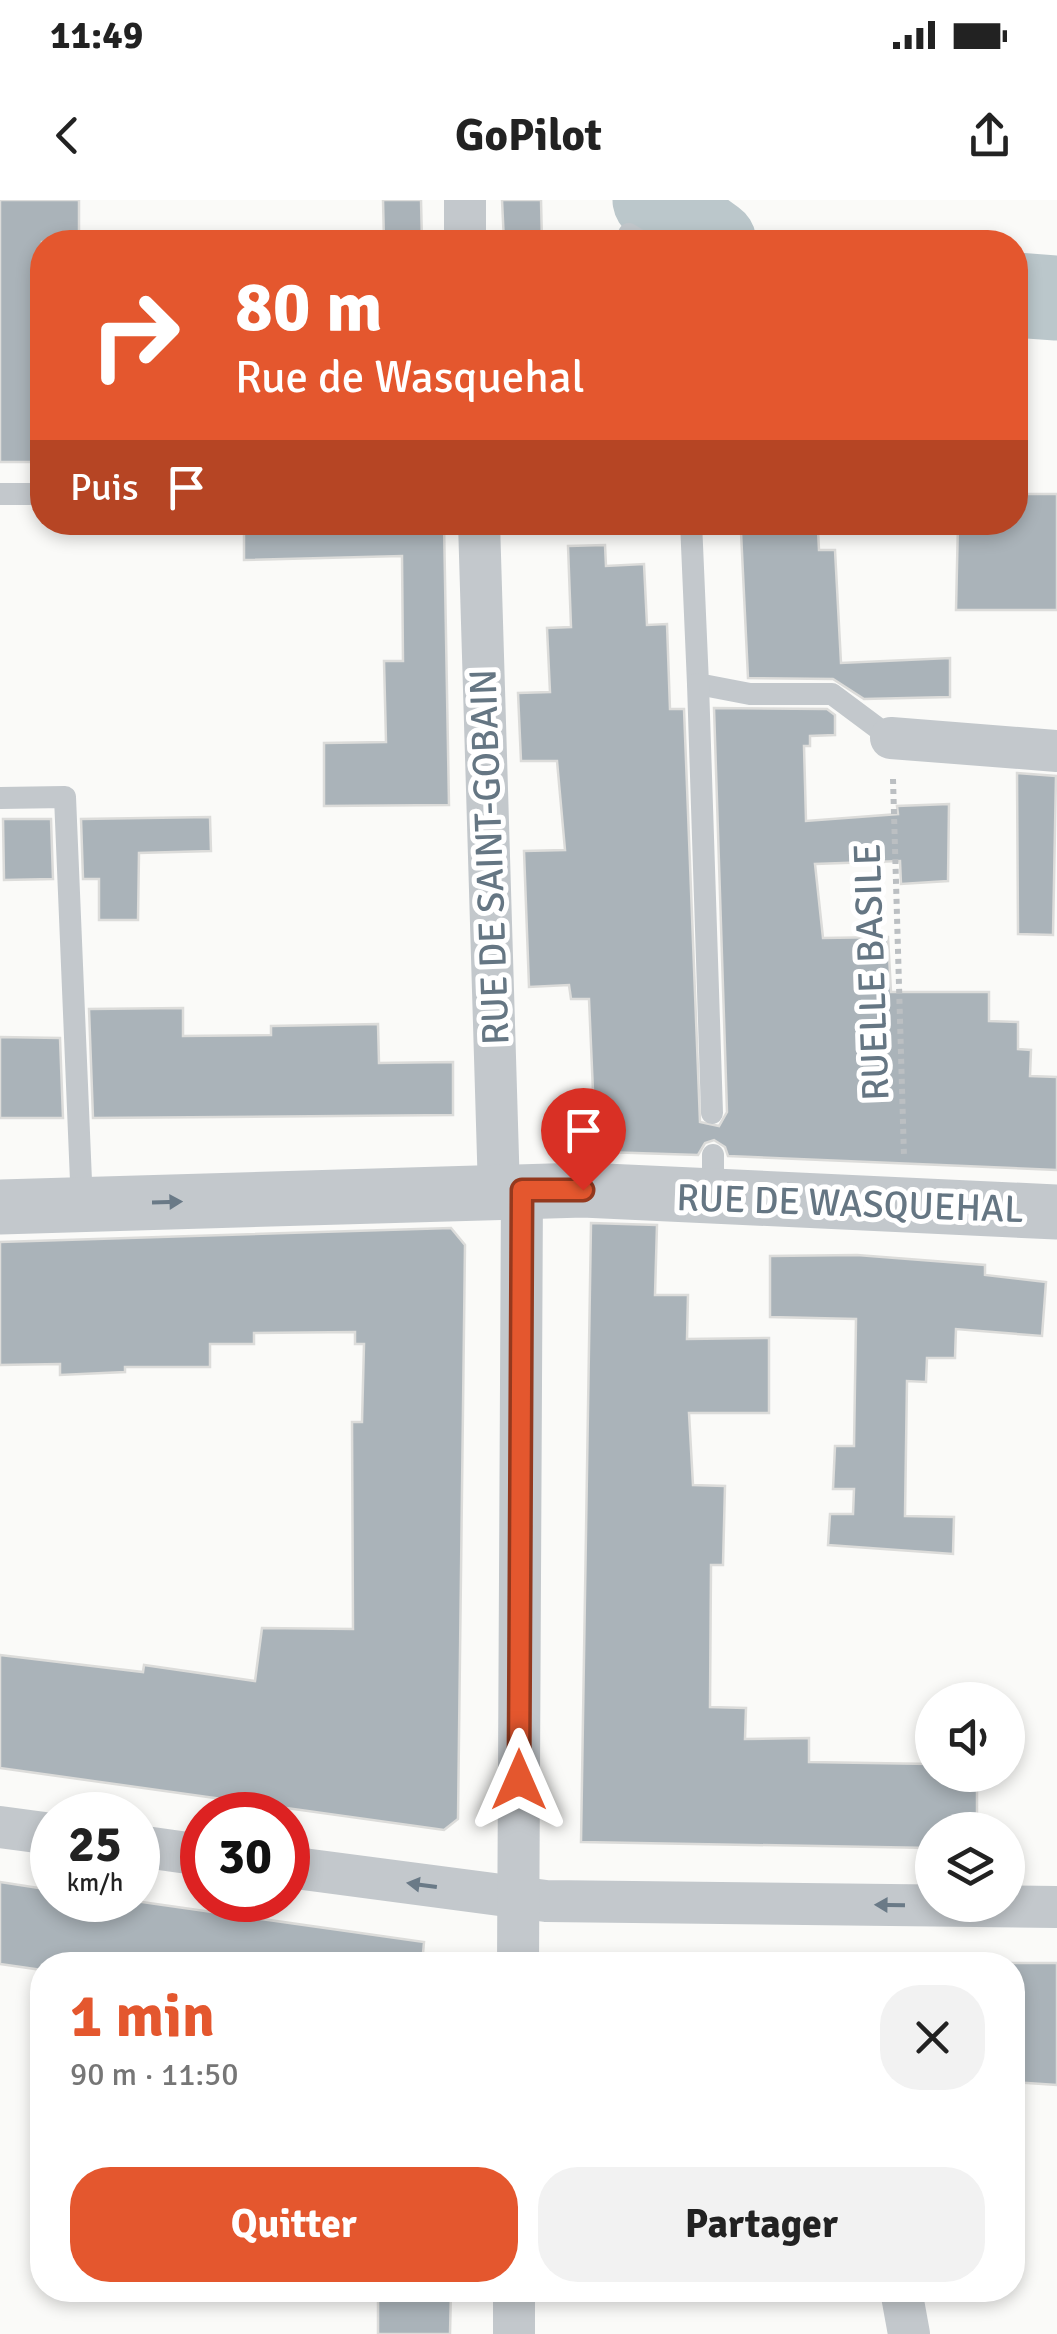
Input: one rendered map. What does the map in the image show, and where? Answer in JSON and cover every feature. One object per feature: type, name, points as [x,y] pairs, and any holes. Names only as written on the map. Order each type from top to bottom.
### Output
[{"type":"street","points":[[465,200],[466,230]]},
{"type":"street","name":"RUE DE SAINT-GOBAIN","points":[[480,535],[510,1190],[518,1952]]},
{"type":"street","points":[[891,738],[1057,751]]},
{"type":"street","name":"RUE DE WASQUEHAL","points":[[0,1207],[510,1190],[713,1177],[906,1204],[1057,1212]]},
{"type":"street","points":[[0,1827],[30,1831]]},
{"type":"street","points":[[310,1870],[518,1898],[1057,1907]]},
{"type":"street","points":[[514,2302],[514,2334]]},
{"type":"street","points":[[903,2302],[909,2334]]},
{"type":"lane","points":[[0,494],[30,494]]},
{"type":"lane","points":[[692,535],[712,1113]]},
{"type":"lane","points":[[698,684],[750,694],[832,694],[891,738]]},
{"type":"lane","points":[[0,798],[65,797],[82,1205]]},
{"type":"path","name":"RUELLE BASILE","points":[[891,738],[906,1204]]},
{"type":"building","points":[[0,200],[79,200],[79,230],[30,230],[30,462],[0,462]]},
{"type":"building","points":[[383,200],[421,200],[422,230],[384,230]]},
{"type":"building","points":[[502,200],[541,200],[542,230],[503,230]]},
{"type":"building","points":[[1028,494],[1057,494],[1057,610],[956,610],[958,535],[1028,535]]},
{"type":"building","points":[[244,535],[444,535],[449,805],[324,806],[324,743],[386,742],[384,661],[403,661],[402,556],[244,560]]},
{"type":"building","points":[[741,535],[818,535],[819,550],[835,550],[841,663],[950,658],[950,697],[864,699],[833,679],[748,678]]},
{"type":"building","points":[[605,545],[606,566],[644,564],[647,625],[667,624],[670,709],[684,709],[700,1122],[719,1126],[727,1112],[714,708],[827,709],[835,715],[835,735],[810,736],[810,746],[804,746],[806,821],[898,814],[897,806],[949,804],[948,881],[901,884],[900,861],[815,864],[823,938],[888,937],[891,992],[989,992],[989,1021],[1018,1022],[1018,1049],[1031,1050],[1030,1076],[1057,1077],[1057,1170],[728,1156],[725,1147],[714,1140],[705,1143],[698,1155],[604,1152],[603,1115],[594,1115],[589,999],[571,999],[569,985],[529,987],[524,851],[565,850],[557,761],[521,761],[518,693],[550,692],[547,628],[571,627],[568,546]]},
{"type":"building","points":[[1017,773],[1056,776],[1053,935],[1018,934]]},
{"type":"building","points":[[210,817],[211,851],[139,853],[138,920],[99,920],[99,879],[83,879],[81,819]]},
{"type":"building","points":[[3,819],[51,819],[53,879],[4,880]]},
{"type":"building","points":[[183,1008],[183,1036],[271,1035],[271,1026],[378,1024],[379,1063],[453,1062],[453,1115],[93,1118],[89,1009]]},
{"type":"building","points":[[0,1037],[60,1038],[63,1118],[0,1118]]},
{"type":"building","points":[[591,1223],[657,1225],[655,1295],[688,1295],[687,1339],[769,1338],[769,1413],[689,1413],[693,1485],[725,1486],[723,1565],[711,1565],[710,1707],[746,1708],[745,1739],[809,1738],[809,1762],[915,1764],[915,1792],[977,1792],[977,1812],[915,1812],[915,1848],[581,1842]]},
{"type":"building","points":[[451,1228],[465,1245],[458,1819],[444,1830],[310,1811],[310,1792],[180,1793],[0,1768],[0,1655],[143,1672],[144,1665],[255,1681],[262,1628],[353,1629],[352,1422],[362,1422],[364,1344],[355,1344],[355,1332],[254,1333],[254,1344],[210,1344],[210,1367],[125,1367],[125,1372],[60,1375],[60,1364],[0,1365],[0,1242]]},
{"type":"building","points":[[857,1255],[985,1265],[985,1275],[1046,1282],[1042,1336],[956,1329],[955,1358],[927,1358],[926,1382],[907,1381],[905,1516],[954,1517],[953,1554],[828,1545],[830,1514],[853,1514],[854,1489],[833,1489],[835,1446],[854,1446],[856,1319],[770,1317],[770,1256]]},
{"type":"building","points":[[0,1882],[30,1887],[30,1922],[160,1922],[160,1905],[180,1907],[180,1922],[283,1922],[424,1942],[423,1952],[30,1952],[30,1968],[0,1964]]},
{"type":"building","points":[[1025,1963],[1057,1963],[1057,2085],[1025,2083]]},
{"type":"building","points":[[378,2302],[451,2302],[450,2334],[378,2334]]},
{"type":"waterway","points":[[655,200],[697,230]]},
{"type":"waterway","points":[[1028,296],[1057,298]]},
{"type":"route","points":[[519,1780],[522,1190],[583,1190]]}]
